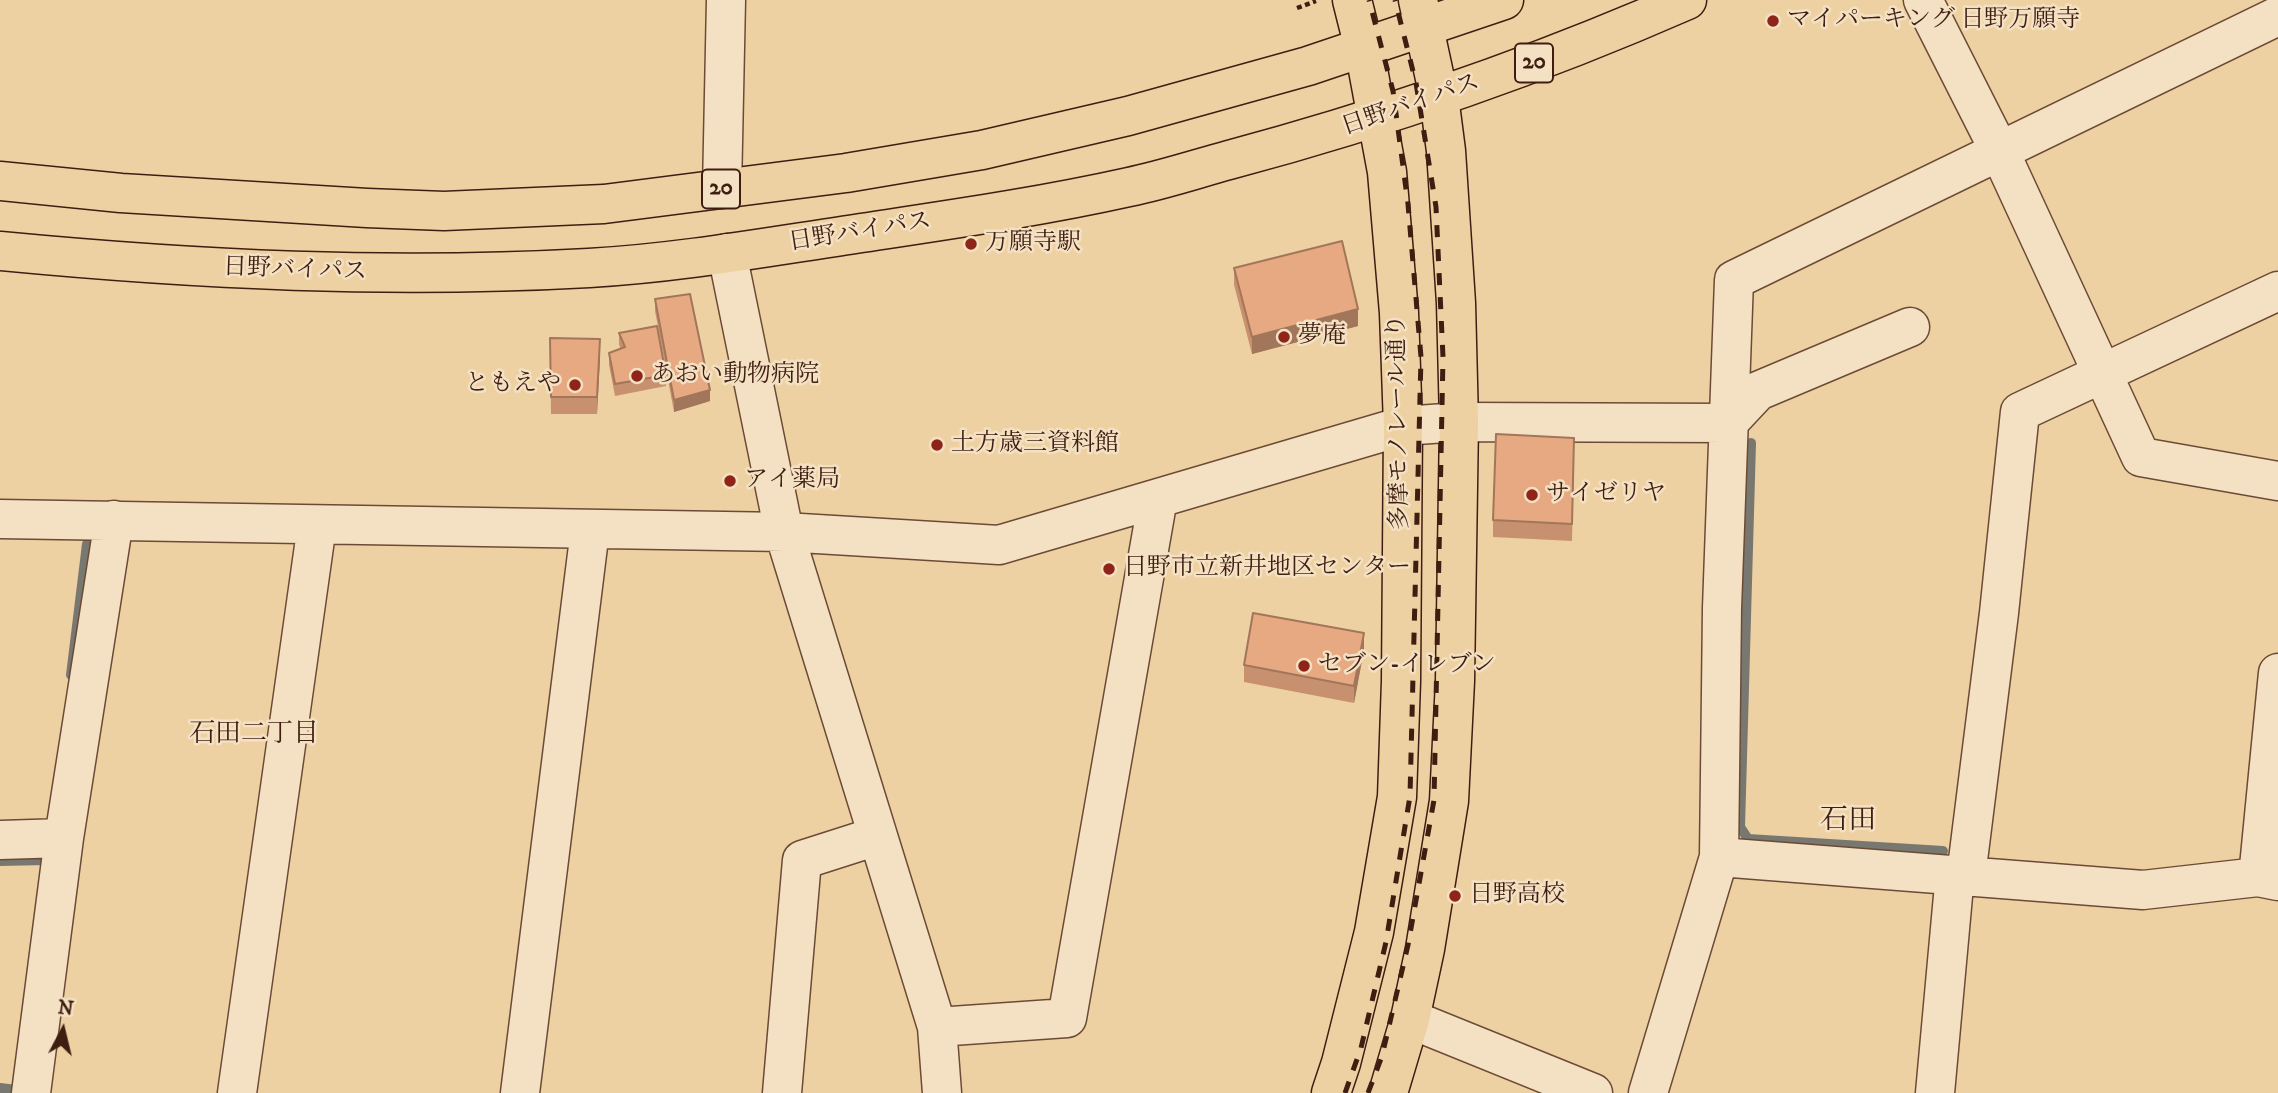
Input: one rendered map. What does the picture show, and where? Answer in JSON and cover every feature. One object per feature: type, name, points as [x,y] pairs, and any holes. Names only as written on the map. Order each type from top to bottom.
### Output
[{"type":"main road","name":"多摩モノレール通り","points":[[1331,1093],[1374,932],[1397,797],[1403,426],[1399,313],[1391,208],[1378,117],[1352,0]]},
{"type":"main road","name":"20","points":[[0,181],[217,200],[444,211],[604,204],[846,173],[982,150],[1128,116],[1308,66],[1364,48],[1421,14],[1504,0]]},
{"type":"main road","name":"日野バイパス","points":[[0,251],[184,267],[344,274],[593,268],[727,253],[1081,197],[1173,176],[1317,137],[1439,97],[1563,52],[1687,0]]},
{"type":"main road","points":[[1388,1093],[1410,1019],[1426,949],[1449,801],[1455,681],[1459,422],[1456,303],[1446,151],[1439,97],[1421,14]]},
{"type":"street","points":[[722,189],[726,0]]},
{"type":"street","points":[[1923,0],[1999,150],[2141,457],[2278,481]]},
{"type":"street","points":[[1648,1093],[1719,856],[1722,607],[1734,280],[2278,16]]},
{"type":"street","points":[[727,253],[784,532],[937,1027],[942,1093]]},
{"type":"street","points":[[1936,1093],[1961,875],[1999,614],[2020,412],[2278,291]]},
{"type":"street","points":[[0,519],[784,532],[999,545],[1403,426],[1459,422],[1728,423],[1758,391],[1910,327]]},
{"type":"street","points":[[937,1027],[1067,1018],[1158,498]]},
{"type":"street","points":[[33,1084],[64,838],[114,520]]},
{"type":"street","points":[[237,1093],[317,525]]},
{"type":"street","points":[[520,1093],[590,530]]},
{"type":"street","points":[[1719,856],[2143,890],[2268,879],[2278,673]]},
{"type":"street","points":[[782,1093],[802,860],[877,836]]},
{"type":"street","points":[[0,840],[64,838]]},
{"type":"street","points":[[1410,1019],[1593,1093]]},
{"type":"path","points":[[1297,8],[1319,0]]},
{"type":"building","points":[[1342,241],[1358,309],[1252,337],[1234,268]]},
{"type":"building","points":[[690,294],[710,390],[674,400],[655,299]]},
{"type":"building","name":"あおい動物病院","points":[[657,326],[666,375],[615,384],[609,353],[625,347],[619,333]]},
{"type":"building","name":"ともえや","points":[[550,338],[600,339],[597,397],[551,397]]},
{"type":"building","points":[[1496,434],[1574,438],[1572,524],[1493,520]]},
{"type":"building","name":"セブン-イレブン","points":[[1253,613],[1364,633],[1354,686],[1244,665]]},
{"type":"waterway","points":[[1751,443],[1740,827],[1748,839],[1943,851]]},
{"type":"waterway","points":[[71,675],[87,544]]},
{"type":"waterway","points":[[0,861],[47,860]]},
{"type":"waterway","points":[[0,1088],[25,1091]]},
{"type":"railway","points":[[1345,1093],[1361,1048],[1386,942],[1410,796],[1421,357],[1408,204],[1393,91],[1369,0]]},
{"type":"railway","points":[[1368,1093],[1382,1056],[1408,945],[1434,800],[1443,357],[1436,207],[1416,83],[1395,0]]},
{"type":"place","name":"マイパーキング 日野万願寺","points":[[1773,21]]},
{"type":"place","name":"万願寺駅","points":[[971,244]]},
{"type":"place","name":"夢庵","points":[[1284,337]]},
{"type":"place","name":"あおい動物病院","points":[[637,376]]},
{"type":"place","name":"ともえや","points":[[575,385]]},
{"type":"place","name":"土方歳三資料館","points":[[937,445]]},
{"type":"place","name":"アイ薬局","points":[[730,481]]},
{"type":"place","name":"サイゼリヤ","points":[[1532,495]]},
{"type":"place","name":"日野市立新井地区センター","points":[[1109,569]]},
{"type":"place","name":"セブン-イレブン","points":[[1304,666]]},
{"type":"place","name":"日野高校","points":[[1455,896]]},
{"type":"district","name":"石田二丁目","points":[[254,736]]},
{"type":"district","name":"石田","points":[[1848,822]]}]
